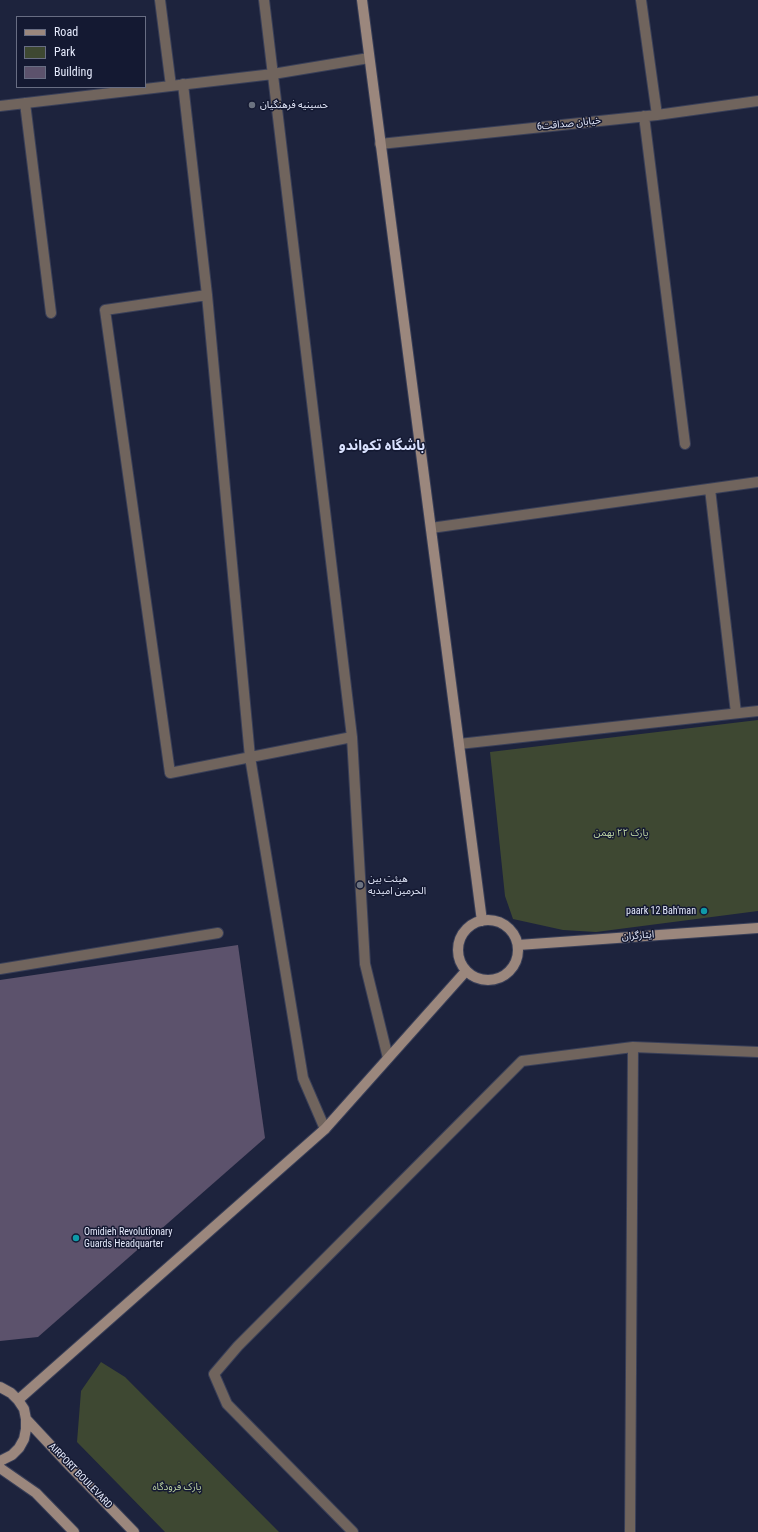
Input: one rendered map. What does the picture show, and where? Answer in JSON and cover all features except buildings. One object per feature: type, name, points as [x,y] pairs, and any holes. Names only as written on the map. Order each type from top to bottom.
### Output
[{"type":"street","points":[[160,0],[171,86]]},
{"type":"street","points":[[264,0],[352,738],[365,964],[388,1058]]},
{"type":"street","points":[[362,0],[482,921]]},
{"type":"street","points":[[641,0],[657,115]]},
{"type":"street","points":[[0,106],[273,74],[369,58]]},
{"type":"street","points":[[183,84],[207,295],[250,757],[303,1078],[325,1129]]},
{"type":"street","name":"خیابان صداقت6","points":[[380,144],[657,115],[758,101]]},
{"type":"street","points":[[25,103],[51,312]]},
{"type":"street","points":[[644,116],[685,444]]},
{"type":"street","points":[[207,295],[105,310],[170,772],[352,738]]},
{"type":"street","points":[[431,528],[758,482]]},
{"type":"street","points":[[710,489],[736,714]]},
{"type":"street","points":[[459,744],[758,711]]},
{"type":"street","points":[[491,920],[504,926],[514,936],[518,945],[518,956],[514,966],[506,974],[497,979],[486,980],[475,977],[466,971],[461,963],[459,955],[460,942],[467,930],[474,924],[482,921],[491,920]]},
{"type":"street","name":"ایثارگران","points":[[518,945],[758,928]]},
{"type":"street","points":[[0,969],[218,933]]},
{"type":"street","points":[[18,1400],[325,1129],[466,971]]},
{"type":"street","points":[[630,1532],[633,1047]]},
{"type":"street","points":[[353,1532],[227,1404],[214,1374],[238,1346],[522,1061],[633,1047],[758,1052]]},
{"type":"street","points":[[0,1387],[11,1393],[18,1400],[24,1409],[26,1418],[24,1439],[19,1448],[12,1455],[0,1461]]},
{"type":"street","name":"AIRPORT BOULEVARD","points":[[26,1418],[134,1532]]},
{"type":"street","points":[[0,1468],[36,1493],[74,1532]]},
{"type":"green space","name":"پارک ۲۲ بهمن","points":[[758,720],[758,911],[596,932],[563,930],[513,919],[505,896],[490,752]]},
{"type":"green space","name":"پارک فرودگاه","points":[[101,1362],[125,1377],[279,1532],[165,1532],[77,1442],[81,1391]]},
{"type":"place","name":"حسینیه فرهنگیان","points":[[252,105]]},
{"type":"place","name":"هیئت بین الحرمین امیدیه","points":[[360,885]]},
{"type":"place","name":"paark 12 Bah'man","points":[[704,911]]},
{"type":"place","name":"Omidieh Revolutionary Guards Headquarter","points":[[76,1238]]},
{"type":"district","name":"باشگاه تکواندو","points":[[382,446]]}]
